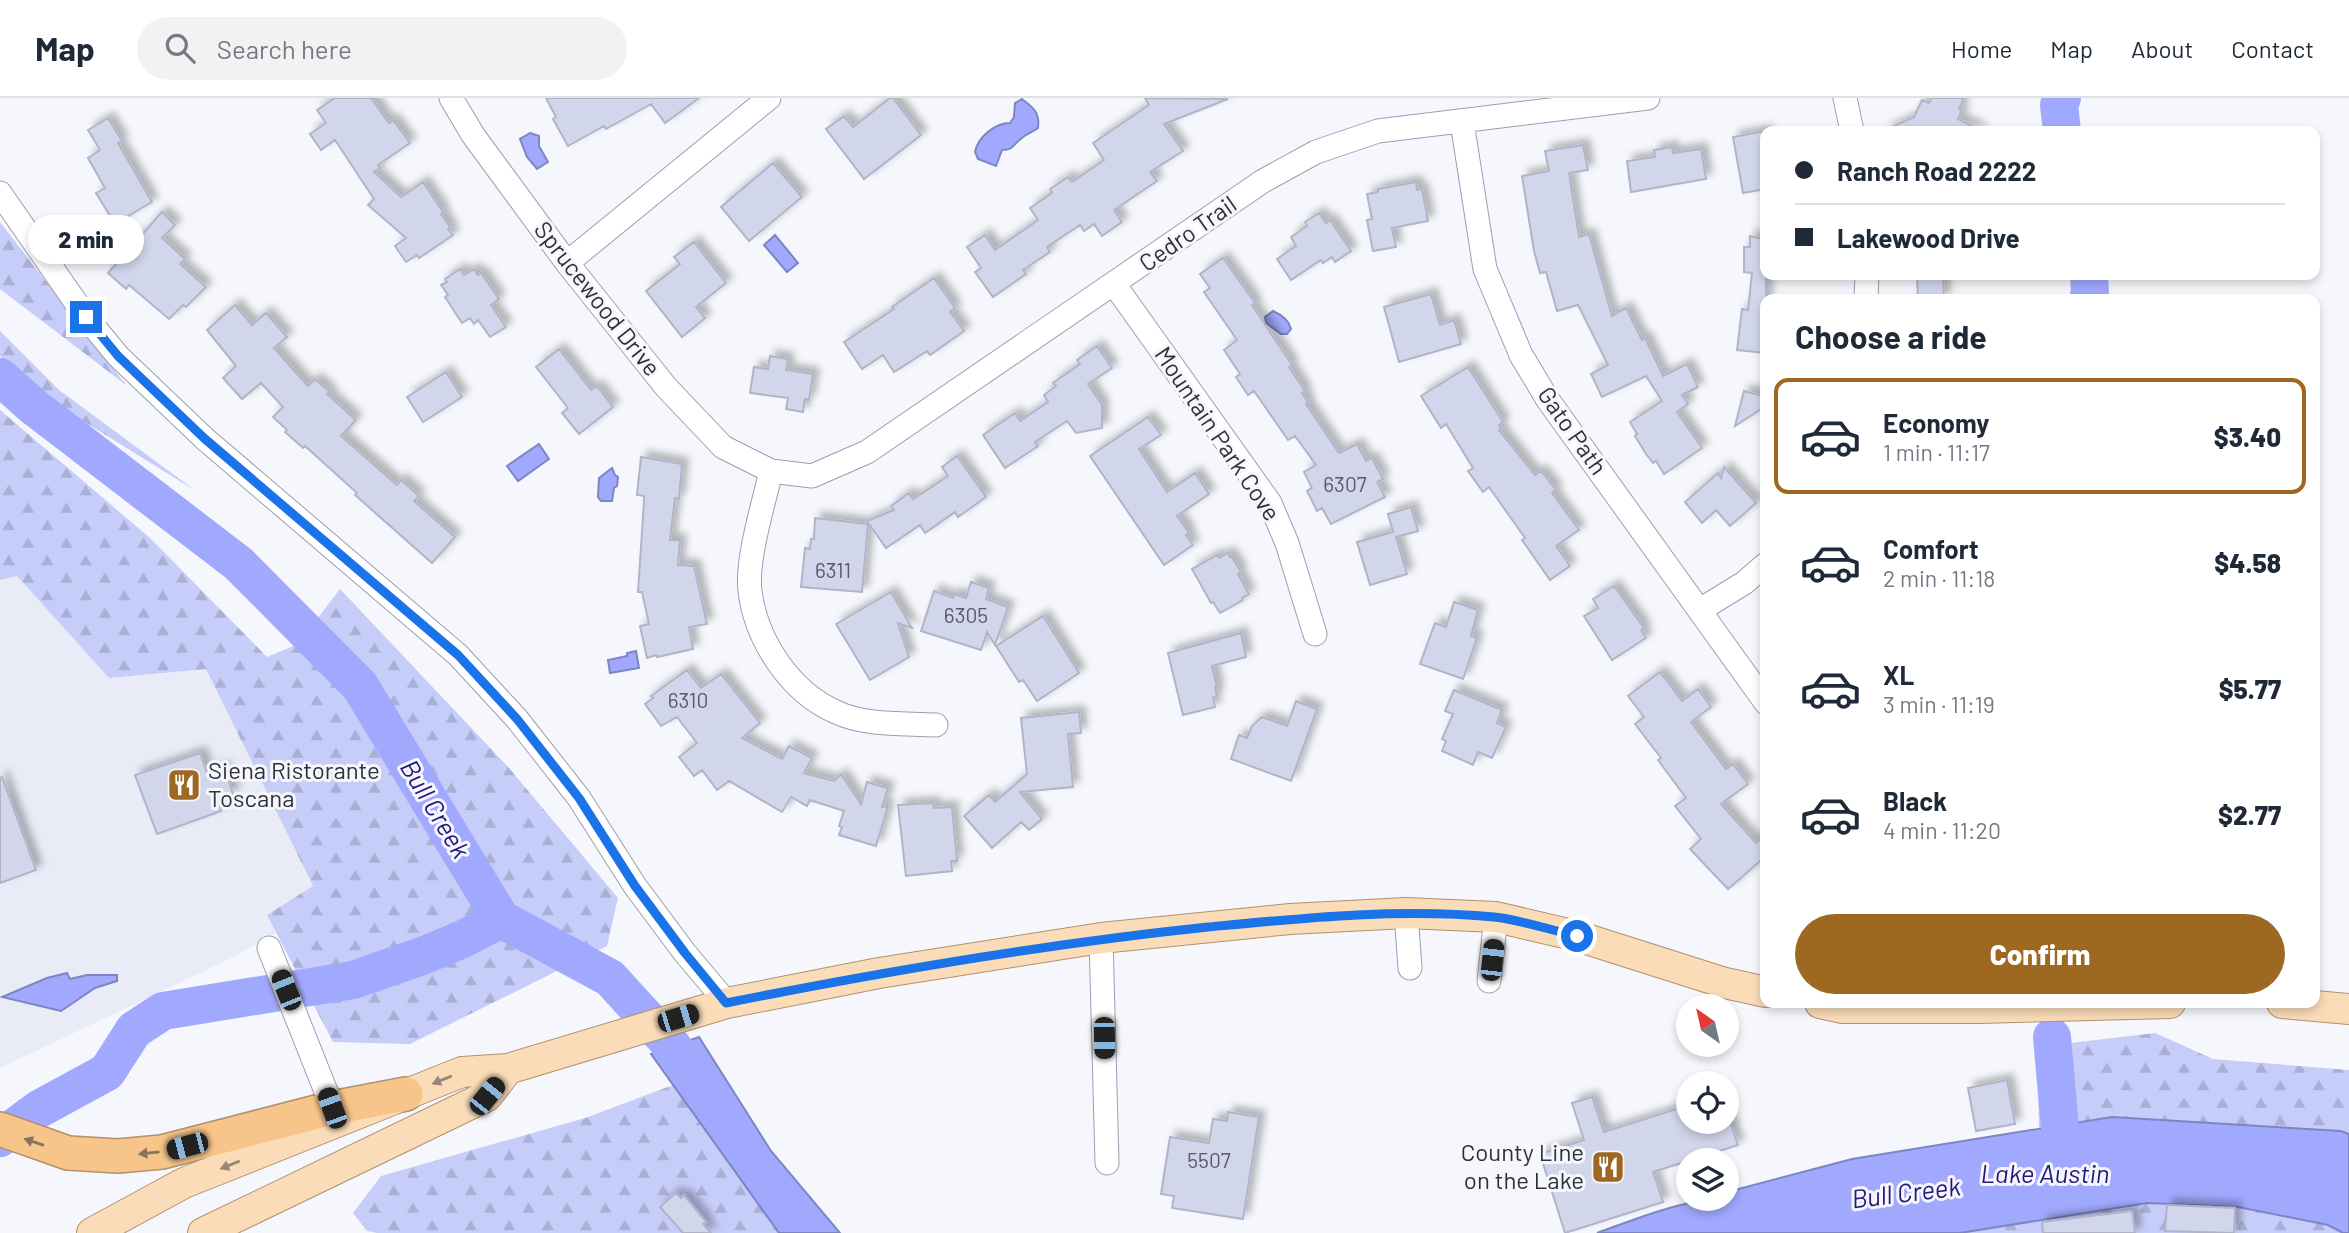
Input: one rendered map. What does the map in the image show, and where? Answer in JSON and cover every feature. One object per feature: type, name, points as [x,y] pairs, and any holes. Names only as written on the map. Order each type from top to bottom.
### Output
[{"type":"highway","points":[[0,1129],[68,1153],[118,1156],[162,1152],[335,1115],[406,1094]]},
{"type":"main road","points":[[406,1094],[462,1072],[508,1069],[726,1003],[879,973],[1101,938],[1290,919],[1406,914],[1496,917],[1577,936],[1725,983],[1760,991]]},
{"type":"main road","points":[[2320,1006],[2349,1009]]},
{"type":"main road","points":[[1843,1008],[1979,1008]]},
{"type":"main road","points":[[211,1229],[487,1096],[508,1069]]},
{"type":"main road","points":[[92,1233],[184,1183],[335,1115]]},
{"type":"street","name":"Sprucewood Drive","points":[[451,98],[472,135],[567,263],[666,387],[723,447],[771,471]]},
{"type":"street","points":[[567,263],[769,98]]},
{"type":"street","name":"Cedro Trail","points":[[771,471],[812,476],[867,452],[1263,181],[1316,152],[1378,131],[1648,98]]},
{"type":"street","points":[[1845,98],[1851,126]]},
{"type":"street","name":"Gato Path","points":[[1462,122],[1485,269],[1521,355],[1548,400],[1760,695]]},
{"type":"street","points":[[0,193],[86,317],[118,356],[205,439],[458,655],[517,719],[579,798],[635,886],[726,1003]]},
{"type":"street","name":"Mountain Park Cove","points":[[1114,284],[1270,503],[1287,543],[1315,634]]},
{"type":"street","points":[[771,471],[752,556],[749,590],[761,632],[789,677],[811,697],[836,713],[867,721],[936,725]]},
{"type":"street","points":[[1700,610],[1744,583],[1760,569]]},
{"type":"street","points":[[1406,914],[1410,968]]},
{"type":"street","points":[[1489,981],[1496,917]]},
{"type":"street","points":[[1101,938],[1107,1163]]},
{"type":"street","points":[[269,948],[335,1115]]},
{"type":"shaded area","points":[[16,575],[109,678],[206,669],[313,887],[267,915],[276,933],[236,956],[0,1068],[0,580]]},
{"type":"green space","points":[[0,222],[126,385],[0,289]]},
{"type":"green space","points":[[0,331],[59,390],[196,491],[44,397],[0,356]]},
{"type":"green space","points":[[0,410],[150,538],[267,657],[298,644],[340,589],[509,768],[618,898],[607,946],[410,1044],[333,1042],[267,915],[313,886],[206,669],[109,678],[17,576],[0,580]]},
{"type":"green space","points":[[2155,1033],[2213,1059],[2349,1070],[2349,1134],[2341,1131],[2112,1117],[2039,1129],[2037,1047]]},
{"type":"green space","points":[[673,1085],[779,1233],[377,1233],[367,1231],[353,1213],[381,1176],[585,1118]]},
{"type":"green space","points":[[2147,1203],[2238,1207],[2328,1225],[2343,1233],[1960,1233]]},
{"type":"water","points":[[1022,99],[1035,111],[1038,128],[1011,148],[1002,150],[996,166],[978,159],[975,152],[983,136],[993,128],[1010,123],[1014,117],[1015,103]]},
{"type":"water","points":[[530,133],[539,136],[539,146],[548,162],[537,169],[527,157],[520,139]]},
{"type":"water","points":[[775,235],[798,263],[787,272],[764,245]]},
{"type":"water","points":[[1273,311],[1289,323],[1291,329],[1287,334],[1281,334],[1266,323],[1265,317]]},
{"type":"water","points":[[539,444],[549,459],[518,481],[507,466]]},
{"type":"water","points":[[612,468],[618,477],[612,501],[601,501],[598,497],[599,478]]},
{"type":"water","points":[[636,651],[639,668],[610,673],[608,660]]},
{"type":"water","points":[[67,973],[70,979],[87,975],[117,975],[117,981],[95,988],[61,1011],[2,997],[47,978]]},
{"type":"water","points":[[699,1037],[771,1151],[840,1233],[779,1233],[651,1054]]},
{"type":"water","name":"Lake Austin","points":[[2112,1117],[2341,1131],[2349,1134],[2349,1233],[2343,1233],[2328,1225],[2238,1207],[2147,1203],[1960,1233],[1597,1233],[1676,1206],[1676,1211],[1739,1211],[1739,1189],[1852,1159]]},
{"type":"building","points":[[335,98],[371,98],[389,123],[393,120],[410,143],[378,165],[380,168],[374,172],[401,197],[423,182],[443,212],[441,214],[453,235],[419,258],[417,255],[406,262],[395,246],[406,238],[368,205],[374,199],[335,140],[321,150],[310,134],[326,123],[317,110]]},
{"type":"building","points":[[546,98],[699,98],[665,123],[651,104],[568,146],[553,119],[556,117]]},
{"type":"building","points":[[893,98],[921,135],[864,179],[826,129],[844,116],[853,127]]},
{"type":"building","points":[[1145,98],[1228,99],[1164,124],[1183,151],[1150,172],[1157,181],[1114,210],[1122,222],[1102,236],[1094,224],[1084,231],[1080,225],[1047,247],[1050,252],[1023,270],[1026,274],[993,297],[975,272],[981,268],[967,247],[985,235],[995,250],[1038,220],[1030,208],[1052,193],[1050,189],[1068,177],[1072,182],[1104,160],[1093,143],[1149,105]]},
{"type":"building","points":[[1931,98],[1964,98],[1958,119],[1972,126],[1894,126],[1914,117],[1922,100],[1929,103]]},
{"type":"building","points":[[108,118],[122,141],[118,143],[152,202],[115,224],[96,193],[105,188],[88,158],[100,150],[88,130]]},
{"type":"building","points":[[1760,132],[1760,190],[1743,193],[1733,137]]},
{"type":"building","points":[[1583,145],[1588,170],[1569,173],[1579,237],[1589,234],[1612,316],[1626,308],[1642,340],[1645,338],[1663,376],[1687,364],[1698,387],[1682,395],[1688,404],[1677,412],[1702,448],[1664,474],[1656,461],[1653,463],[1646,454],[1630,422],[1662,401],[1646,376],[1602,397],[1591,374],[1608,365],[1578,305],[1557,311],[1546,272],[1540,273],[1534,251],[1522,176],[1549,171],[1545,151]]},
{"type":"building","points":[[1672,147],[1673,153],[1701,149],[1706,179],[1631,192],[1627,161],[1655,157],[1654,150]]},
{"type":"building","points":[[773,163],[802,197],[749,241],[721,207]]},
{"type":"building","points":[[1416,182],[1417,190],[1422,189],[1428,221],[1392,228],[1396,247],[1373,251],[1367,220],[1372,219],[1367,194],[1378,192],[1378,189]]},
{"type":"building","points":[[162,212],[175,225],[162,238],[185,259],[180,264],[206,287],[169,319],[129,285],[126,289],[108,273]]},
{"type":"building","points":[[1319,213],[1326,223],[1330,220],[1351,251],[1335,262],[1332,257],[1323,263],[1321,260],[1291,280],[1277,259],[1296,246],[1291,237],[1307,226],[1305,222]]},
{"type":"building","points":[[1750,236],[1760,238],[1760,280],[1766,280],[1766,294],[1760,294],[1760,352],[1737,350],[1742,309],[1748,310],[1752,273],[1744,272],[1744,247],[1750,247]]},
{"type":"building","points":[[694,242],[726,283],[696,307],[705,318],[682,337],[646,291],[680,264],[674,257]]},
{"type":"building","points":[[1223,258],[1255,303],[1252,305],[1292,365],[1289,367],[1305,391],[1302,393],[1308,402],[1306,404],[1339,453],[1357,444],[1366,461],[1372,458],[1383,479],[1377,482],[1385,497],[1331,524],[1322,508],[1317,511],[1307,491],[1312,488],[1304,472],[1316,465],[1295,436],[1288,440],[1254,391],[1248,395],[1236,377],[1240,374],[1224,350],[1237,340],[1204,292],[1210,288],[1200,274]]},
{"type":"building","points":[[460,269],[464,275],[474,269],[478,275],[481,273],[499,299],[491,305],[506,327],[490,337],[478,320],[474,324],[470,318],[462,323],[445,297],[448,295],[441,285]]},
{"type":"building","points":[[934,278],[955,308],[950,312],[964,331],[930,355],[927,351],[894,372],[883,355],[862,369],[844,342]]},
{"type":"building","points":[[1917,280],[1943,280],[1944,294],[1918,294]]},
{"type":"building","points":[[1431,294],[1440,325],[1454,320],[1461,344],[1399,362],[1384,307]]},
{"type":"building","points":[[235,305],[252,325],[266,313],[287,337],[274,348],[308,386],[315,379],[330,392],[327,394],[356,420],[341,436],[397,485],[401,480],[419,496],[414,501],[455,537],[432,563],[355,495],[357,493],[305,446],[303,448],[285,432],[287,430],[273,417],[283,407],[261,383],[242,399],[223,378],[236,366],[207,330]]},
{"type":"building","points":[[1097,346],[1112,368],[1088,384],[1102,405],[1102,428],[1076,433],[1067,421],[1035,442],[1038,446],[1005,468],[983,435],[1015,413],[1020,421],[1048,402],[1044,395],[1056,386],[1053,383],[1080,364],[1077,360]]},
{"type":"building","points":[[559,349],[591,390],[597,386],[613,407],[579,434],[562,413],[568,408],[536,367]]},
{"type":"building","points":[[770,356],[788,359],[786,370],[813,374],[809,400],[805,399],[803,412],[786,409],[788,398],[750,393],[754,367],[768,369]]},
{"type":"building","points":[[1468,367],[1503,422],[1499,425],[1499,430],[1535,475],[1541,471],[1556,490],[1552,493],[1579,530],[1556,546],[1570,566],[1550,580],[1522,540],[1525,538],[1489,487],[1483,492],[1468,471],[1473,468],[1446,424],[1441,428],[1421,396]]},
{"type":"building","points":[[446,372],[462,397],[423,422],[407,397]]},
{"type":"building","points":[[1744,391],[1760,395],[1760,410],[1735,426]]},
{"type":"building","points":[[1148,417],[1161,435],[1139,449],[1167,492],[1195,473],[1209,494],[1177,516],[1189,533],[1186,535],[1193,545],[1164,565],[1090,456]]},
{"type":"building","points":[[957,456],[986,497],[958,517],[955,512],[925,533],[920,525],[886,548],[867,521],[894,510],[891,506],[909,493],[913,499],[948,476],[942,467]]},
{"type":"building","points":[[641,457],[682,464],[679,499],[675,498],[670,540],[680,540],[678,565],[694,566],[707,624],[689,627],[693,649],[647,658],[640,626],[649,624],[642,592],[638,592],[644,502],[644,496],[637,495]]},
{"type":"building","points":[[1724,467],[1756,503],[1730,526],[1716,510],[1702,523],[1685,502],[1718,473],[1721,478]]},
{"type":"building","points":[[1411,507],[1418,531],[1396,537],[1407,574],[1370,585],[1357,542],[1393,532],[1388,514]]},
{"type":"building","points":[[815,518],[868,524],[862,592],[801,587],[805,548],[810,549],[811,539],[814,539]]},
{"type":"building","points":[[1228,553],[1241,572],[1238,574],[1249,594],[1220,613],[1213,602],[1211,603],[1192,569],[1217,555],[1219,558]]},
{"type":"building","points":[[971,582],[989,588],[986,599],[1008,607],[995,645],[987,632],[981,650],[921,631],[934,591],[953,598],[954,594],[966,598]]},
{"type":"building","points":[[1614,586],[1644,628],[1641,630],[1646,638],[1612,660],[1584,616],[1598,608],[1593,599]]},
{"type":"building","points":[[891,592],[912,628],[898,623],[909,657],[870,680],[836,624]]},
{"type":"building","points":[[1454,602],[1478,610],[1471,636],[1477,638],[1463,679],[1420,664],[1435,623],[1446,627]]},
{"type":"building","points":[[1043,616],[1079,673],[1037,701],[1023,680],[1019,682],[996,646]]},
{"type":"building","points":[[1241,633],[1246,657],[1212,666],[1217,687],[1217,696],[1213,697],[1215,707],[1183,715],[1168,653]]},
{"type":"building","points":[[687,670],[701,688],[721,674],[760,723],[742,738],[782,759],[789,746],[812,758],[804,773],[834,781],[841,774],[861,804],[867,782],[888,788],[882,807],[888,806],[876,846],[839,835],[844,811],[810,800],[807,806],[791,797],[782,812],[729,781],[717,790],[702,770],[694,776],[679,757],[697,743],[677,717],[661,726],[645,704],[653,698],[651,696]]},
{"type":"building","points":[[1660,672],[1682,701],[1698,689],[1711,707],[1691,722],[1726,769],[1733,764],[1748,784],[1721,804],[1756,843],[1760,839],[1760,861],[1728,889],[1690,849],[1701,839],[1675,806],[1686,798],[1658,760],[1661,758],[1635,724],[1644,717],[1628,696]]},
{"type":"building","points":[[1454,690],[1502,710],[1497,723],[1506,727],[1492,758],[1478,752],[1473,765],[1442,751],[1446,741],[1442,739],[1453,714],[1445,711]]},
{"type":"building","points":[[1296,701],[1317,709],[1291,781],[1231,759],[1239,735],[1247,738],[1252,726],[1262,717],[1287,726]]},
{"type":"building","points":[[1079,712],[1081,733],[1068,734],[1073,787],[1020,792],[1042,819],[1029,830],[1021,822],[992,848],[964,816],[989,795],[995,802],[1027,774],[1021,718]]},
{"type":"building","name":"Siena Ristorante Toscana","points":[[200,753],[207,773],[224,768],[233,794],[218,798],[221,811],[157,834],[135,775]]},
{"type":"building","points":[[2,777],[36,870],[0,883],[0,778]]},
{"type":"building","points":[[933,803],[934,808],[952,807],[957,861],[951,861],[952,871],[906,876],[898,805]]},
{"type":"building","points":[[2007,1080],[2015,1124],[1976,1131],[1968,1088]]},
{"type":"building","name":"County Line on the Lake","points":[[1592,1097],[1604,1132],[1676,1109],[1676,1134],[1734,1134],[1738,1145],[1729,1148],[1676,1148],[1676,1165],[1653,1172],[1663,1202],[1565,1233],[1540,1154],[1584,1140],[1572,1103]]},
{"type":"building","points":[[1228,1112],[1259,1117],[1243,1219],[1172,1208],[1174,1196],[1161,1194],[1170,1137],[1209,1143],[1213,1119],[1227,1121]]},
{"type":"building","points":[[676,1193],[681,1198],[684,1195],[706,1222],[703,1224],[711,1233],[683,1233],[660,1207]]},
{"type":"building","points":[[2167,1205],[2235,1208],[2234,1233],[2165,1231]]},
{"type":"building","points":[[2132,1211],[2135,1233],[2043,1233],[2042,1222]]},
{"type":"waterway","points":[[2061,126],[2059,105],[2062,98]]},
{"type":"waterway","points":[[2089,280],[2090,294]]},
{"type":"waterway","name":"Bull Creek","points":[[0,377],[34,407],[239,564],[360,686],[501,919],[610,978],[673,1047],[703,1089]]},
{"type":"waterway","points":[[0,1138],[39,1109],[107,1072],[134,1030],[163,1011],[353,980],[422,956],[501,919]]},
{"type":"waterway","points":[[2052,1037],[2064,1174]]},
{"type":"place","name":"Siena Ristorante Toscana","points":[[184,785]]},
{"type":"place","name":"County Line on the Lake","points":[[1608,1167]]},
{"type":"route","points":[[86,317],[118,356],[205,439],[458,655],[517,719],[579,798],[635,886],[726,1003],[879,973],[1101,938],[1290,919],[1406,914],[1496,917],[1577,936]]}]
